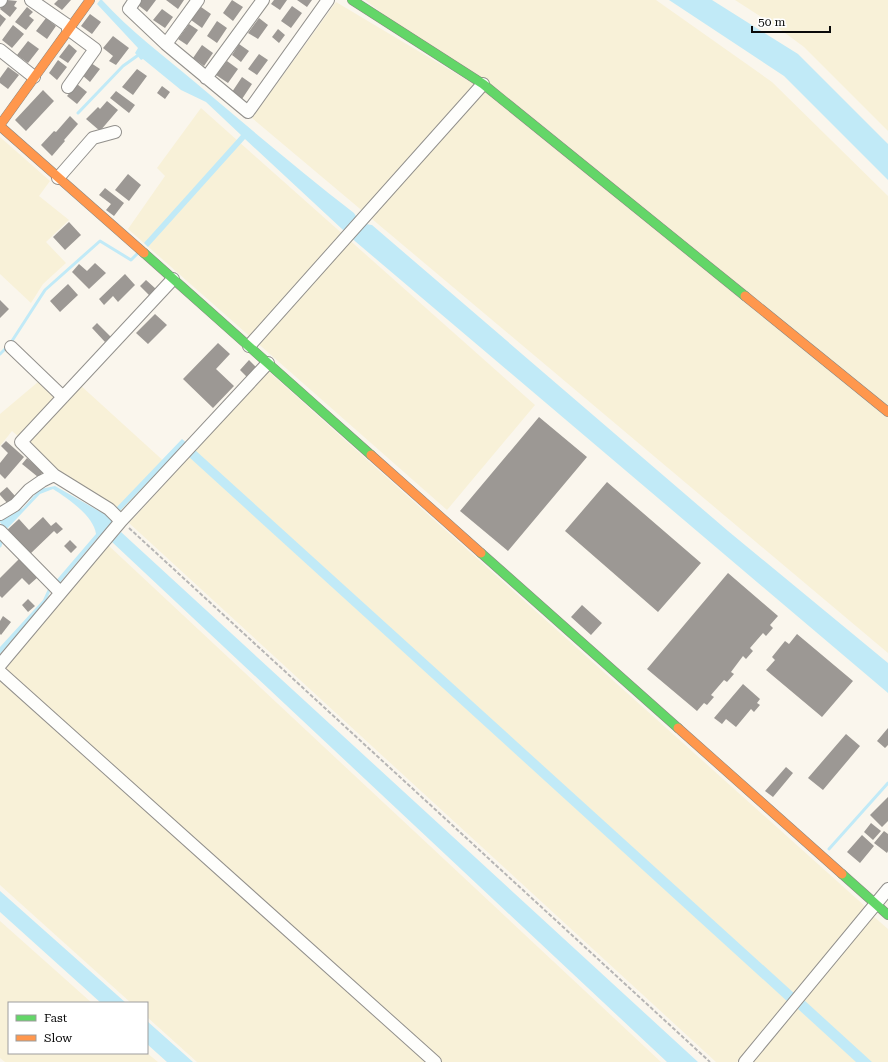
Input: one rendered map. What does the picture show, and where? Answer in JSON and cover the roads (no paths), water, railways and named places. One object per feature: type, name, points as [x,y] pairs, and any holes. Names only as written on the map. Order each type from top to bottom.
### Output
[{"type":"street","points":[[31,0],[95,49],[68,87]]},
{"type":"street","points":[[90,0],[0,126],[888,915]]},
{"type":"street","points":[[135,0],[129,9],[166,44],[248,112],[328,0]]},
{"type":"street","points":[[166,44],[198,0]]},
{"type":"street","points":[[206,78],[263,0]]},
{"type":"street","points":[[352,0],[483,84],[888,412]]},
{"type":"street","points":[[0,50],[34,77]]},
{"type":"street","points":[[249,346],[483,84]]},
{"type":"street","points":[[58,178],[93,138],[115,132]]},
{"type":"street","points":[[121,521],[109,509],[54,475],[21,442],[173,279]]},
{"type":"street","points":[[11,347],[63,397]]},
{"type":"street","points":[[0,665],[121,521],[268,363]]},
{"type":"street","points":[[0,514],[15,505],[29,490],[54,475]]},
{"type":"street","points":[[0,531],[60,592]]},
{"type":"street","points":[[0,672],[435,1062]]},
{"type":"street","points":[[745,1062],[888,889]]},
{"type":"water","points":[[100,0],[102,0],[148,43],[354,213],[359,220],[363,223],[372,225],[728,531],[888,663],[888,693],[356,242],[245,139],[148,247],[144,243],[241,135],[206,102],[181,90],[143,59],[141,60],[135,53],[138,48],[97,4]]},
{"type":"water","points":[[669,0],[712,0],[798,54],[888,144],[888,180],[784,76]]},
{"type":"water","points":[[182,439],[188,444],[182,451],[178,451],[119,512],[116,508]]},
{"type":"water","points":[[195,450],[795,994],[788,1002],[189,457]]},
{"type":"water","points":[[55,486],[106,515],[110,515],[113,519],[113,525],[105,534],[100,535],[57,586],[54,583],[96,534],[94,527],[85,514],[72,502],[53,489],[40,494],[5,531],[0,522],[0,517],[6,518],[23,508],[40,489]]},
{"type":"water","points":[[121,532],[698,1062],[667,1062],[112,542]]},
{"type":"water","points":[[48,589],[50,592],[46,601],[0,654],[0,647],[43,600]]},
{"type":"water","points":[[0,891],[125,1002],[100,1002],[0,912]]},
{"type":"water","points":[[804,1000],[872,1062],[856,1062],[798,1009]]},
{"type":"water","points":[[148,1022],[193,1062],[167,1062],[148,1045]]},
{"type":"waterway","points":[[78,113],[123,66],[137,56]]},
{"type":"waterway","points":[[0,354],[10,344],[45,290],[100,241],[131,260],[137,254]]},
{"type":"waterway","points":[[0,546],[2,540]]},
{"type":"waterway","points":[[829,849],[888,783]]}]
